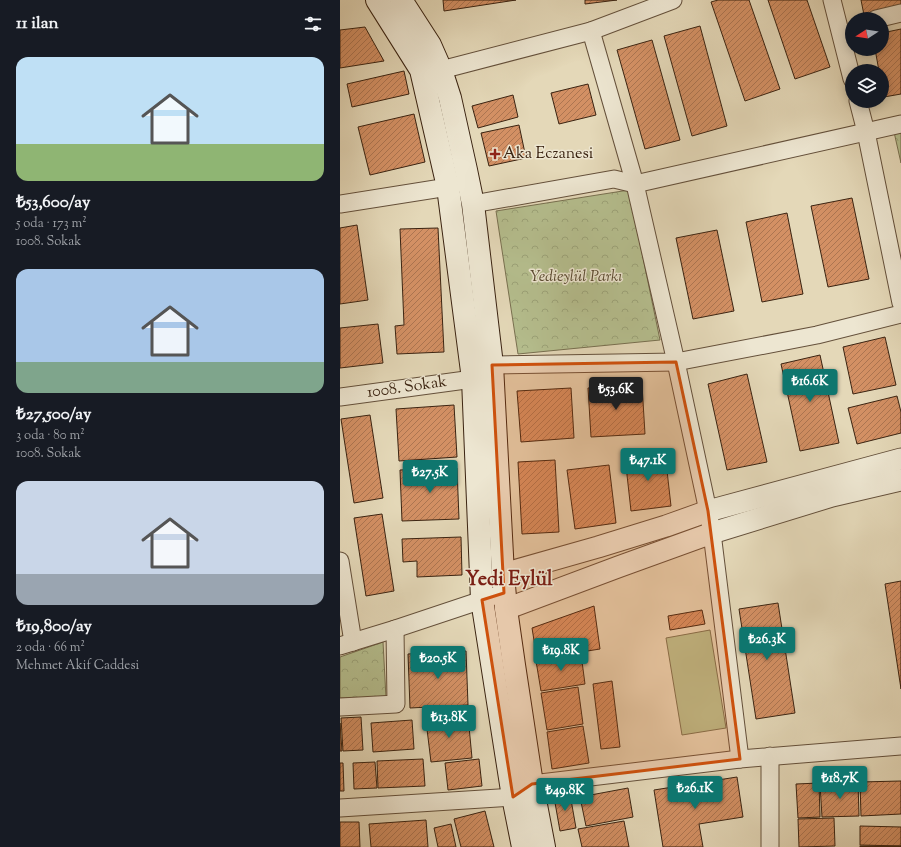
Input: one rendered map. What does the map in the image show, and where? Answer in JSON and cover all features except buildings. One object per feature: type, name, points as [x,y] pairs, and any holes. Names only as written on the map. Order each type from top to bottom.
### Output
[{"type":"main road","points":[[377,0],[422,70],[448,187],[473,379],[482,600],[513,797],[523,847]]},
{"type":"main road","points":[[401,0],[430,45],[441,70],[450,98],[473,204],[492,365],[505,592],[514,665],[532,784],[544,847]]},
{"type":"street","points":[[441,70],[591,31],[637,7],[673,0]]},
{"type":"street","points":[[832,0],[845,25]]},
{"type":"street","points":[[889,16],[901,13]]},
{"type":"street","points":[[591,31],[635,184],[676,362],[708,511],[740,759]]},
{"type":"street","points":[[860,108],[901,303]]},
{"type":"street","points":[[473,204],[614,179],[635,184],[901,124]]},
{"type":"street","points":[[340,204],[448,187]]},
{"type":"street","points":[[492,365],[676,362],[817,335],[901,314]]},
{"type":"street","name":"1008. Sokak","points":[[340,397],[473,379]]},
{"type":"street","points":[[340,561],[347,644],[505,592],[606,545],[708,511],[901,459]]},
{"type":"street","points":[[505,592],[618,567],[712,533],[832,496],[901,480]]},
{"type":"street","points":[[340,707],[396,704],[395,629]]},
{"type":"street","points":[[340,808],[513,797],[532,784],[740,759],[901,746]]},
{"type":"street","points":[[770,756],[770,847]]},
{"type":"highlighted area","points":[[676,362],[708,511],[740,759],[532,784],[513,797],[482,600],[504,593],[492,365]]},
{"type":"green space","points":[[901,131],[901,163],[894,132]]},
{"type":"green space","name":"Yedieylül Parkı","points":[[629,190],[660,340],[518,354],[496,211]]},
{"type":"green space","points":[[710,630],[726,728],[682,735],[666,638]]},
{"type":"green space","points":[[383,642],[386,698],[340,698],[340,657]]},
{"type":"place","name":"Aka Eczanesi","points":[[495,154]]},
{"type":"district","name":"Yedi Eylül","points":[[509,580]]}]
